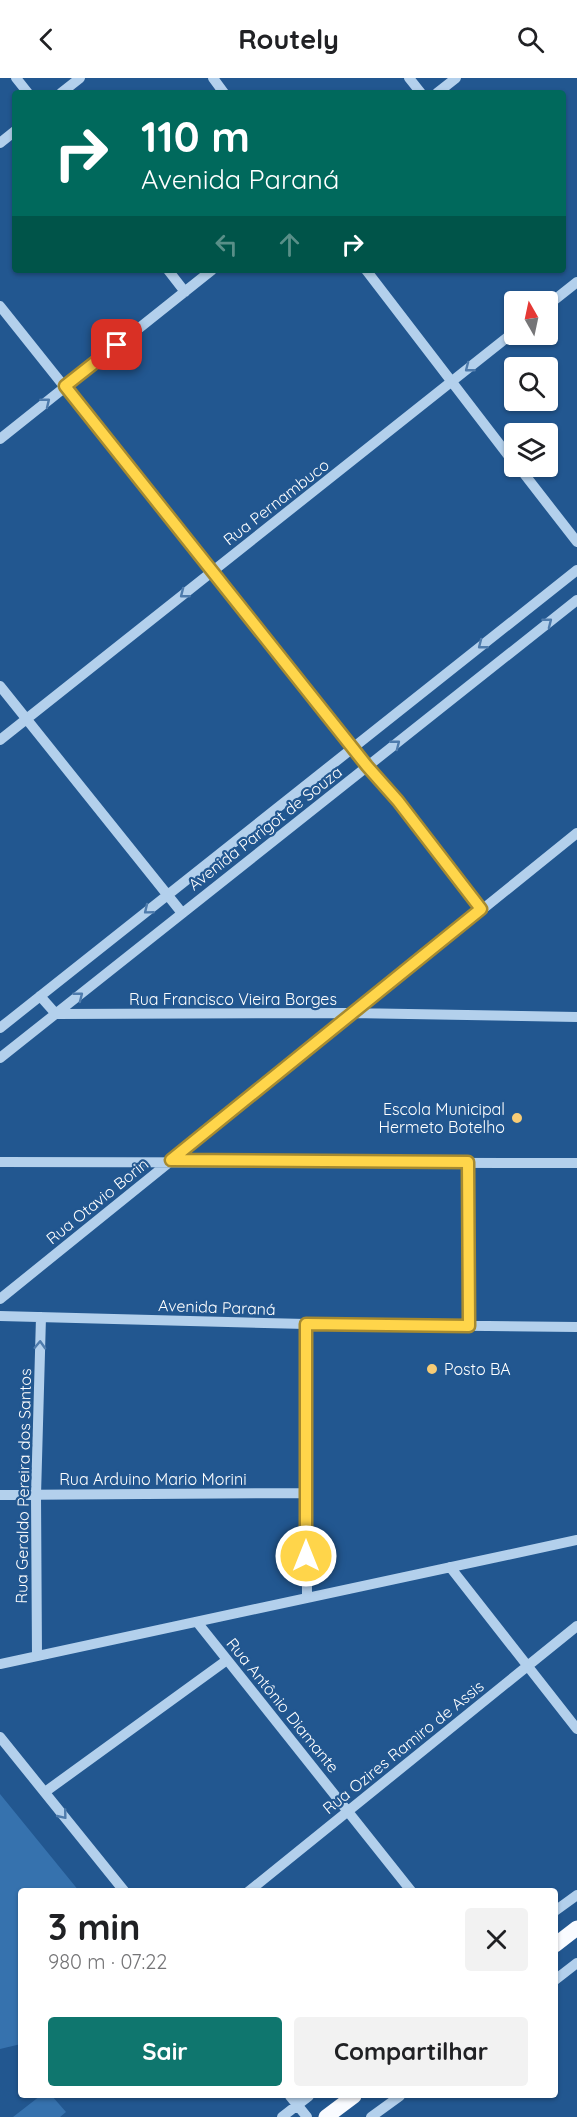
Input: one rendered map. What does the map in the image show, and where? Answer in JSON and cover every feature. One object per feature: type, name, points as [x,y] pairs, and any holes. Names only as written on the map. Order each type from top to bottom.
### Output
[{"type":"main road","points":[[558,1943],[577,1928]]},
{"type":"main road","points":[[326,2117],[351,2098]]},
{"type":"street","points":[[16,78],[26,90]]},
{"type":"street","points":[[65,90],[80,78]]},
{"type":"street","points":[[409,78],[419,90]]},
{"type":"street","points":[[441,90],[456,78]]},
{"type":"street","points":[[0,143],[12,133]]},
{"type":"street","points":[[170,273],[185,292]]},
{"type":"street","points":[[0,439],[208,273]]},
{"type":"street","points":[[368,273],[504,450]]},
{"type":"street","points":[[558,297],[577,282]]},
{"type":"street","points":[[0,306],[367,766],[398,801],[481,909]]},
{"type":"street","name":"Rua Pernambuco","points":[[0,740],[504,340]]},
{"type":"street","points":[[527,477],[577,542]]},
{"type":"street","name":"Avenida Parigot de Souza","points":[[0,1028],[577,570]]},
{"type":"street","name":"Avenida Parigot de Souza","points":[[2,1053],[56,1014],[577,600]]},
{"type":"street","points":[[0,686],[183,913]]},
{"type":"street","name":"Rua Otavio Borin","points":[[0,1299],[351,1013],[577,833]]},
{"type":"street","points":[[40,996],[56,1014]]},
{"type":"street","name":"Rua Francisco Vieira Borges","points":[[56,1014],[351,1013],[577,1017]]},
{"type":"street","points":[[0,1162],[171,1160],[577,1163]]},
{"type":"street","points":[[468,1162],[469,1326]]},
{"type":"street","name":"Avenida Paraná","points":[[0,1316],[306,1324],[577,1327]]},
{"type":"street","name":"Rua Geraldo Pereira dos Santos","points":[[37,1656],[36,1495],[41,1317]]},
{"type":"street","points":[[306,1324],[307,1598]]},
{"type":"street","name":"Rua Arduino Mario Morini","points":[[0,1495],[306,1493]]},
{"type":"street","points":[[0,1664],[577,1540]]},
{"type":"street","points":[[450,1567],[577,1729]]},
{"type":"street","name":"Rua Antônio Diamante","points":[[197,1622],[409,1888]]},
{"type":"street","name":"Rua Ozires Ramiro de Assis","points":[[253,1888],[577,1626]]},
{"type":"street","points":[[45,1792],[227,1660]]},
{"type":"street","points":[[0,1737],[122,1888]]},
{"type":"street","points":[[558,1909],[577,1895]]},
{"type":"street","points":[[558,1978],[577,1963]]},
{"type":"street","points":[[371,2117],[397,2098]]},
{"type":"street","points":[[282,2117],[294,2100],[307,2117]]},
{"type":"shaded area","points":[[0,1794],[77,1888],[18,1888],[18,2045],[0,2049]]},
{"type":"shaded area","points":[[37,2098],[54,2098],[66,2112],[60,2117],[13,2117]]},
{"type":"place","name":"Escola Municipal Hermeto Botelho","points":[[517,1118]]},
{"type":"place","name":"Posto BA","points":[[432,1369]]},
{"type":"route","points":[[117,345],[65,386],[367,766],[398,801],[481,909],[171,1160],[468,1162],[469,1326],[306,1324],[306,1556]]}]
